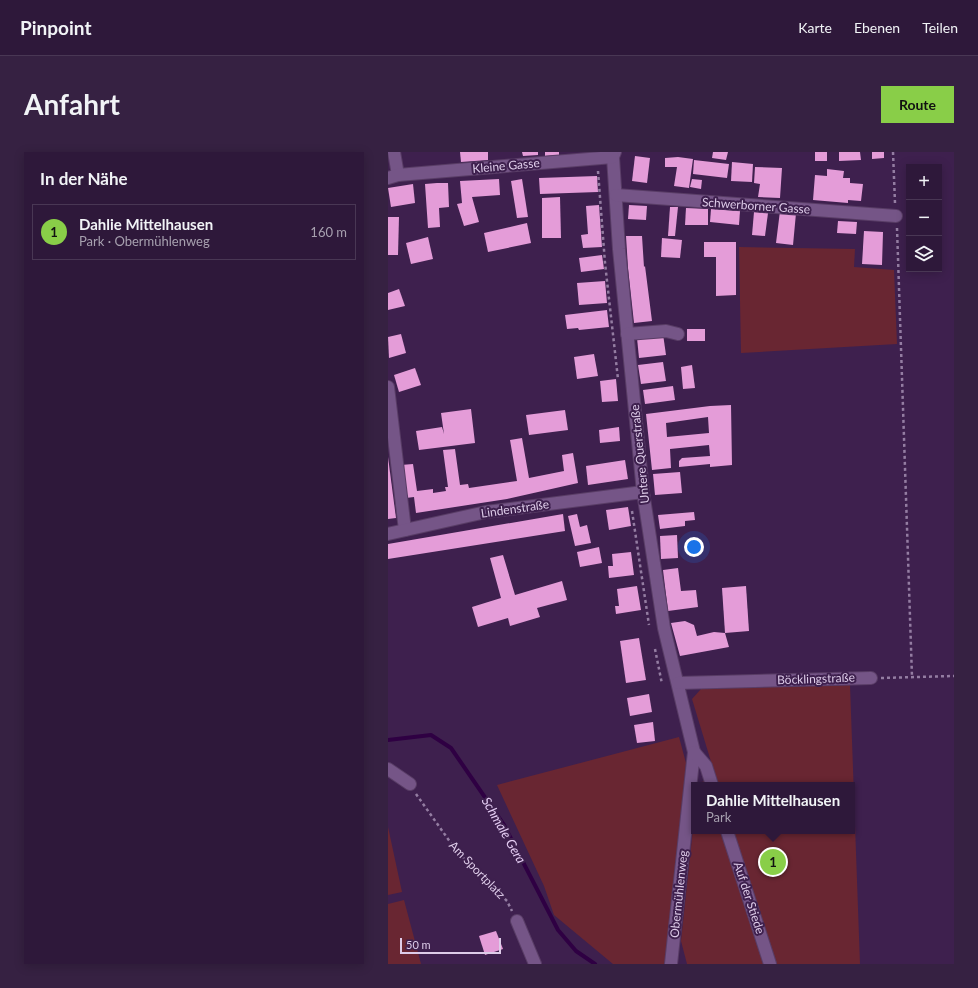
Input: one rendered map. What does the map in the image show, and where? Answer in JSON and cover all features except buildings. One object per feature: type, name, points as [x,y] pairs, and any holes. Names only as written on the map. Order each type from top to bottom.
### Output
[{"type":"street","name":"Kleine Gasse","points":[[394,152],[393,177],[614,154]]},
{"type":"street","name":"Untere Querstraße","points":[[614,154],[627,334],[643,492],[664,628],[694,752]]},
{"type":"street","name":"Schwerborner Gasse","points":[[616,195],[896,216]]},
{"type":"street","points":[[627,334],[666,331],[678,334]]},
{"type":"street","points":[[388,387],[405,530]]},
{"type":"street","name":"Lindenstraße","points":[[388,534],[486,512],[643,492]]},
{"type":"street","name":"Böcklingstraße","points":[[678,683],[871,678]]},
{"type":"street","points":[[694,752],[706,766],[711,782]]},
{"type":"street","name":"Obermühlenweg","points":[[671,964],[694,752]]},
{"type":"street","points":[[388,770],[410,784]]},
{"type":"street","name":"Auf der Stiede","points":[[728,834],[770,964]]},
{"type":"street","points":[[517,921],[536,964]]},
{"type":"path","points":[[899,266],[912,677]]},
{"type":"path","name":"Böcklingstraße","points":[[871,678],[954,676]]},
{"type":"path","name":"Am Sportplatz","points":[[410,784],[458,853],[507,901],[517,921]]},
{"type":"shaded area","points":[[739,247],[855,249],[854,267],[894,270],[897,344],[741,353]]},
{"type":"shaded area","points":[[850,685],[853,782],[702,782],[716,778],[692,699],[701,689]]},
{"type":"shaded area","points":[[679,737],[686,763],[666,964],[613,964],[554,915],[544,886],[497,785]]},
{"type":"shaded area","points":[[855,824],[860,964],[687,964],[681,941],[692,834],[855,834]]},
{"type":"shaded area","points":[[388,827],[402,892],[388,895]]},
{"type":"shaded area","points":[[404,900],[421,964],[388,964],[388,904]]},
{"type":"waterway","name":"Schmale Gera","points":[[388,740],[431,735],[451,748],[504,825],[558,930],[576,951],[595,964]]},
{"type":"place","name":"Dahlie Mittelhausen","points":[[773,862]]}]
